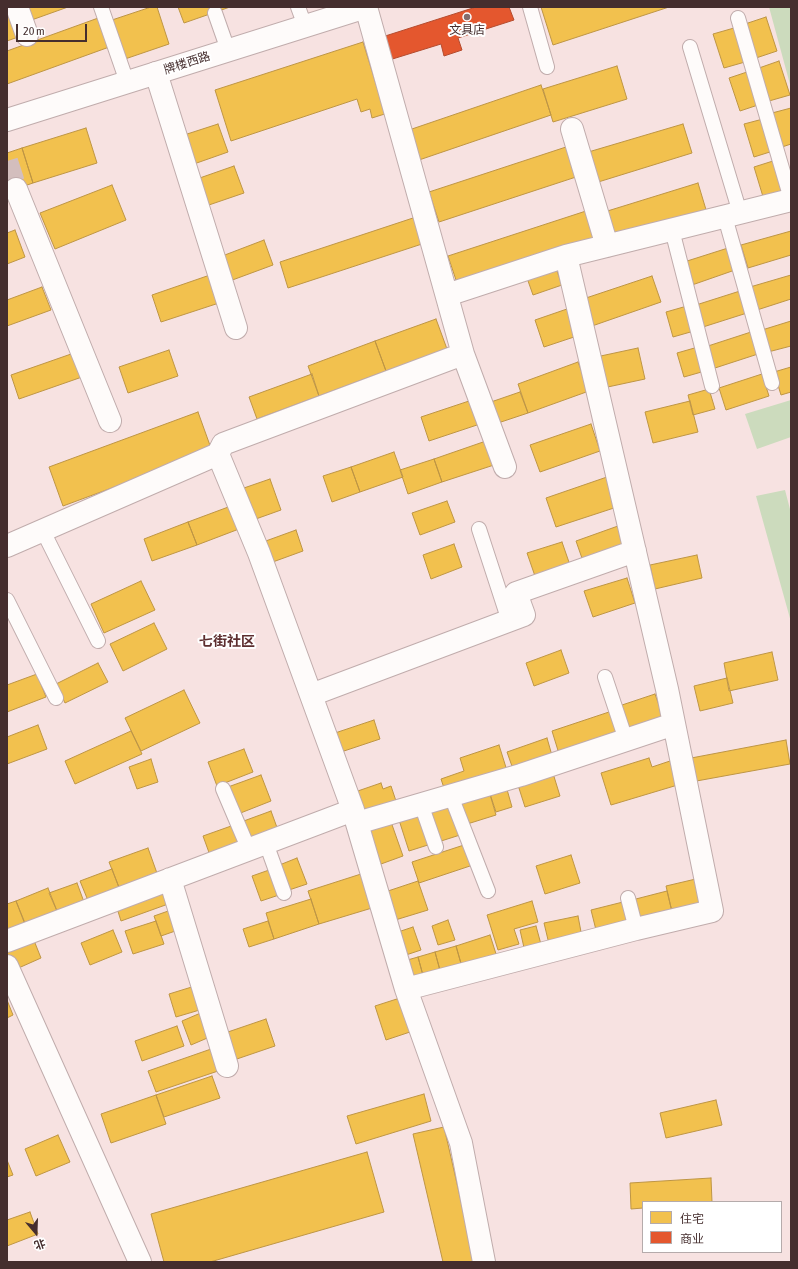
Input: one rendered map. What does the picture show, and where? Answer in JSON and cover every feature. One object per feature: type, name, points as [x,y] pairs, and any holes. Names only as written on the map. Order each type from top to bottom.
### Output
[{"type":"street","points":[[17,7],[27,35]]},
{"type":"street","points":[[366,7],[463,354],[504,467]]},
{"type":"street","name":"牌楼西路","points":[[7,120],[228,50],[301,16],[366,7]]},
{"type":"street","points":[[156,73],[236,328]]},
{"type":"street","points":[[572,129],[607,246]]},
{"type":"street","points":[[16,189],[110,421]]},
{"type":"street","points":[[447,295],[566,256],[791,200]]},
{"type":"street","points":[[406,989],[712,910],[674,724],[566,256]]},
{"type":"street","points":[[7,546],[218,454],[223,444],[463,354]]},
{"type":"street","points":[[218,454],[259,553],[355,817],[406,989],[461,1143],[484,1262]]},
{"type":"street","points":[[311,695],[524,615],[516,593],[635,551]]},
{"type":"street","points":[[7,941],[257,847],[355,817],[421,804],[451,796],[522,775],[674,724]]},
{"type":"street","points":[[170,879],[227,1066]]},
{"type":"street","points":[[7,966],[140,1262]]},
{"type":"lane","points":[[101,7],[127,82]]},
{"type":"lane","points":[[530,7],[547,67]]},
{"type":"lane","points":[[215,13],[228,50]]},
{"type":"lane","points":[[738,18],[791,200]]},
{"type":"lane","points":[[690,47],[772,383]]},
{"type":"lane","points":[[672,230],[712,386]]},
{"type":"lane","points":[[478,530],[509,621]]},
{"type":"lane","points":[[44,531],[98,641]]},
{"type":"lane","points":[[7,600],[56,698]]},
{"type":"lane","points":[[605,677],[626,740]]},
{"type":"lane","points":[[223,789],[284,893]]},
{"type":"lane","points":[[451,796],[488,891]]},
{"type":"lane","points":[[421,804],[436,846]]},
{"type":"lane","points":[[628,898],[636,929]]},
{"type":"green space","points":[[769,7],[791,7],[791,88]]},
{"type":"green space","points":[[791,400],[791,437],[757,449],[745,414]]},
{"type":"green space","points":[[785,490],[791,513],[791,622],[756,496]]},
{"type":"building: 住宅","points":[[21,7],[68,7],[26,22]]},
{"type":"building: 住宅","points":[[151,7],[157,7],[169,44],[125,59],[112,20]]},
{"type":"building: 住宅","points":[[178,7],[230,7],[184,23]]},
{"type":"building: 住宅","points":[[541,7],[669,7],[553,45]]},
{"type":"building: 住宅","points":[[7,11],[21,36],[7,41]]},
{"type":"building: 住宅","points":[[101,17],[112,46],[7,84],[7,51]]},
{"type":"building: 住宅","points":[[766,17],[777,51],[756,58],[745,24]]},
{"type":"building: 住宅","points":[[734,28],[745,62],[724,68],[713,34]]},
{"type":"building: 住宅","points":[[363,42],[377,87],[391,112],[372,118],[370,109],[361,112],[357,99],[231,141],[215,90]]},
{"type":"building: 住宅","points":[[779,61],[790,95],[769,101],[759,68]]},
{"type":"building: 住宅","points":[[617,66],[627,99],[553,122],[543,89]]},
{"type":"building: 住宅","points":[[750,71],[761,104],[740,111],[729,78]]},
{"type":"building: 住宅","points":[[541,85],[551,115],[419,160],[409,130]]},
{"type":"building: 住宅","points":[[791,108],[791,144],[782,147],[772,113]]},
{"type":"building: 住宅","points":[[763,119],[773,151],[754,157],[744,124]]},
{"type":"building: 住宅","points":[[218,124],[228,152],[191,165],[181,136]]},
{"type":"building: 住宅","points":[[683,124],[692,153],[595,183],[585,153]]},
{"type":"building: 住宅","points":[[86,128],[97,163],[33,183],[22,148]]},
{"type":"building: 住宅","points":[[566,147],[576,177],[439,222],[429,192]]},
{"type":"building: 住宅","points":[[22,148],[33,183],[7,192],[7,153]]},
{"type":"building: 住宅","points":[[773,161],[783,194],[764,200],[754,167]]},
{"type":"building: 住宅","points":[[234,166],[244,193],[203,207],[194,180]]},
{"type":"building: 住宅","points":[[698,183],[707,213],[610,243],[601,213]]},
{"type":"building: 住宅","points":[[112,185],[126,220],[55,249],[40,213]]},
{"type":"building: 住宅","points":[[586,211],[595,241],[458,286],[448,256]]},
{"type":"building: 住宅","points":[[416,217],[425,243],[288,288],[280,262]]},
{"type":"building: 住宅","points":[[15,230],[25,257],[7,264],[7,233]]},
{"type":"building: 住宅","points":[[791,231],[791,255],[748,268],[741,245]]},
{"type":"building: 住宅","points":[[264,240],[273,265],[227,282],[217,258]]},
{"type":"building: 住宅","points":[[728,248],[735,270],[692,285],[684,262]]},
{"type":"building: 住宅","points":[[556,268],[562,285],[533,295],[527,278]]},
{"type":"building: 住宅","points":[[210,275],[219,303],[161,322],[152,295]]},
{"type":"building: 住宅","points":[[791,275],[791,299],[757,310],[750,287]]},
{"type":"building: 住宅","points":[[652,276],[661,302],[592,326],[583,299]]},
{"type":"building: 住宅","points":[[42,287],[51,310],[7,326],[7,300]]},
{"type":"building: 住宅","points":[[740,291],[747,313],[703,327],[696,305]]},
{"type":"building: 住宅","points":[[687,306],[694,331],[673,337],[666,312]]},
{"type":"building: 住宅","points":[[567,309],[577,336],[544,347],[535,320]]},
{"type":"building: 住宅","points":[[436,319],[447,349],[386,371],[375,341]]},
{"type":"building: 住宅","points":[[791,321],[791,346],[768,352],[762,330]]},
{"type":"building: 住宅","points":[[751,332],[758,354],[715,368],[708,346]]},
{"type":"building: 住宅","points":[[375,341],[386,371],[319,396],[308,366]]},
{"type":"building: 住宅","points":[[698,347],[705,371],[684,377],[677,353]]},
{"type":"building: 住宅","points":[[638,348],[645,379],[603,388],[596,357]]},
{"type":"building: 住宅","points":[[169,350],[178,376],[128,393],[119,367]]},
{"type":"building: 住宅","points":[[74,353],[82,377],[19,399],[11,375]]},
{"type":"building: 住宅","points":[[578,362],[589,391],[528,413],[518,384]]},
{"type":"building: 住宅","points":[[791,367],[791,392],[781,395],[774,372]]},
{"type":"building: 住宅","points":[[312,374],[319,396],[257,419],[249,397]]},
{"type":"building: 住宅","points":[[762,374],[769,396],[726,410],[719,388]]},
{"type":"building: 住宅","points":[[709,389],[715,409],[693,415],[688,395]]},
{"type":"building: 住宅","points":[[520,392],[528,413],[495,424],[488,403]]},
{"type":"building: 住宅","points":[[472,400],[480,424],[429,441],[421,417]]},
{"type":"building: 住宅","points":[[690,401],[698,432],[653,443],[645,412]]},
{"type":"building: 住宅","points":[[198,412],[212,451],[63,506],[49,467]]},
{"type":"building: 住宅","points":[[591,424],[600,451],[540,472],[530,445]]},
{"type":"building: 住宅","points":[[486,441],[494,465],[442,482],[434,459]]},
{"type":"building: 住宅","points":[[394,452],[403,477],[360,492],[351,467]]},
{"type":"building: 住宅","points":[[434,459],[442,482],[408,494],[400,470]]},
{"type":"building: 住宅","points":[[351,467],[360,492],[332,502],[323,476]]},
{"type":"building: 住宅","points":[[607,477],[617,507],[556,527],[546,498]]},
{"type":"building: 住宅","points":[[270,479],[281,510],[253,520],[241,489]]},
{"type":"building: 住宅","points":[[447,501],[455,522],[420,535],[412,513]]},
{"type":"building: 住宅","points":[[231,506],[239,529],[197,545],[188,522]]},
{"type":"building: 住宅","points":[[188,522],[197,545],[152,561],[144,539]]},
{"type":"building: 住宅","points":[[618,526],[626,549],[584,564],[576,541]]},
{"type":"building: 住宅","points":[[296,530],[303,551],[270,563],[263,542]]},
{"type":"building: 住宅","points":[[562,542],[571,568],[536,579],[527,553]]},
{"type":"building: 住宅","points":[[454,544],[462,567],[431,579],[423,555]]},
{"type":"building: 住宅","points":[[697,555],[702,578],[655,589],[650,565]]},
{"type":"building: 住宅","points":[[627,578],[635,603],[593,617],[584,591]]},
{"type":"building: 住宅","points":[[141,581],[155,610],[104,633],[91,604]]},
{"type":"building: 住宅","points":[[154,623],[167,649],[123,671],[110,644]]},
{"type":"building: 住宅","points":[[561,650],[569,673],[534,686],[526,663]]},
{"type":"building: 住宅","points":[[772,652],[778,680],[729,691],[724,663]]},
{"type":"building: 住宅","points":[[98,663],[108,682],[65,703],[56,684]]},
{"type":"building: 住宅","points":[[37,674],[46,697],[7,712],[7,685]]},
{"type":"building: 住宅","points":[[727,678],[733,703],[700,711],[694,686]]},
{"type":"building: 住宅","points":[[184,690],[200,723],[141,751],[125,718]]},
{"type":"building: 住宅","points":[[655,694],[665,722],[628,734],[619,706]]},
{"type":"building: 住宅","points":[[612,711],[620,736],[560,757],[552,731]]},
{"type":"building: 住宅","points":[[374,720],[380,739],[338,753],[332,734]]},
{"type":"building: 住宅","points":[[38,725],[47,749],[7,764],[7,737]]},
{"type":"building: 住宅","points":[[131,731],[142,754],[75,784],[65,761]]},
{"type":"building: 住宅","points":[[547,738],[553,759],[514,772],[507,752]]},
{"type":"building: 住宅","points":[[786,740],[790,764],[691,782],[686,759]]},
{"type":"building: 住宅","points":[[499,745],[508,774],[446,794],[441,779],[464,771],[460,758]]},
{"type":"building: 住宅","points":[[244,749],[253,772],[217,786],[208,762]]},
{"type":"building: 住宅","points":[[649,758],[652,767],[673,760],[681,784],[611,805],[601,773]]},
{"type":"building: 住宅","points":[[151,759],[158,782],[137,789],[129,767]]},
{"type":"building: 住宅","points":[[552,770],[560,796],[525,807],[517,782]]},
{"type":"building: 住宅","points":[[261,775],[271,801],[238,814],[228,787]]},
{"type":"building: 住宅","points":[[381,783],[383,789],[391,786],[398,807],[361,819],[352,793]]},
{"type":"building: 住宅","points":[[506,786],[512,807],[496,812],[489,791]]},
{"type":"building: 住宅","points":[[489,791],[496,815],[464,825],[456,801]]},
{"type":"building: 住宅","points":[[450,805],[460,835],[438,842],[428,811]]},
{"type":"building: 住宅","points":[[271,811],[279,833],[249,844],[241,822]]},
{"type":"building: 住宅","points":[[421,814],[431,844],[409,851],[399,820]]},
{"type":"building: 住宅","points":[[390,819],[403,856],[381,864],[367,827]]},
{"type":"building: 住宅","points":[[234,825],[242,848],[211,858],[203,836]]},
{"type":"building: 住宅","points":[[467,844],[473,865],[419,883],[412,862]]},
{"type":"building: 住宅","points":[[148,848],[158,876],[120,890],[109,862]]},
{"type":"building: 住宅","points":[[571,855],[580,883],[545,894],[536,866]]},
{"type":"building: 住宅","points":[[297,858],[307,884],[286,891],[277,866]]},
{"type":"building: 住宅","points":[[112,869],[120,890],[89,903],[80,881]]},
{"type":"building: 住宅","points":[[272,869],[282,894],[261,901],[252,876]]},
{"type":"building: 住宅","points":[[361,874],[372,908],[319,924],[308,891]]},
{"type":"building: 住宅","points":[[700,878],[708,907],[673,916],[666,886]]},
{"type":"building: 住宅","points":[[418,881],[428,910],[392,921],[382,893]]},
{"type":"building: 住宅","points":[[77,883],[84,902],[57,911],[49,893]]},
{"type":"building: 住宅","points":[[48,888],[57,911],[25,923],[16,901]]},
{"type":"building: 住宅","points":[[166,888],[171,903],[121,921],[116,905]]},
{"type":"building: 住宅","points":[[667,891],[673,916],[638,924],[632,900]]},
{"type":"building: 住宅","points":[[311,899],[319,924],[274,939],[266,913]]},
{"type":"building: 住宅","points":[[16,901],[26,927],[7,935],[7,904]]},
{"type":"building: 住宅","points":[[532,901],[538,922],[514,929],[519,944],[498,950],[487,915]]},
{"type":"building: 住宅","points":[[627,901],[633,924],[597,934],[591,910]]},
{"type":"building: 住宅","points":[[174,909],[181,929],[161,936],[154,916]]},
{"type":"building: 住宅","points":[[578,916],[582,937],[549,944],[544,923]]},
{"type":"building: 住宅","points":[[448,920],[455,940],[438,945],[432,926]]},
{"type":"building: 住宅","points":[[156,921],[164,944],[133,954],[125,931]]},
{"type":"building: 住宅","points":[[268,921],[274,939],[249,947],[243,929]]},
{"type":"building: 住宅","points":[[536,926],[542,948],[525,952],[520,930]]},
{"type":"building: 住宅","points":[[413,927],[421,950],[406,955],[398,932]]},
{"type":"building: 住宅","points":[[113,930],[122,952],[90,965],[81,943]]},
{"type":"building: 住宅","points":[[490,935],[497,957],[462,967],[456,946]]},
{"type":"building: 住宅","points":[[33,938],[41,958],[14,970],[7,954],[7,950]]},
{"type":"building: 住宅","points":[[456,946],[462,967],[441,974],[435,952]]},
{"type":"building: 住宅","points":[[435,952],[441,974],[424,979],[418,957]]},
{"type":"building: 住宅","points":[[418,957],[424,979],[411,983],[404,961]]},
{"type":"building: 住宅","points":[[195,986],[203,1009],[176,1017],[169,994]]},
{"type":"building: 住宅","points":[[403,997],[413,1031],[386,1040],[375,1006]]},
{"type":"building: 住宅","points":[[7,1000],[13,1015],[7,1018]]},
{"type":"building: 住宅","points":[[203,1012],[212,1036],[191,1045],[182,1021]]},
{"type":"building: 住宅","points":[[266,1019],[275,1046],[231,1061],[222,1034]]},
{"type":"building: 住宅","points":[[177,1026],[184,1046],[142,1061],[135,1041]]},
{"type":"building: 住宅","points":[[214,1048],[221,1070],[156,1092],[148,1071]]},
{"type":"building: 住宅","points":[[212,1076],[220,1098],[164,1117],[156,1095]]},
{"type":"building: 住宅","points":[[424,1094],[431,1121],[356,1144],[347,1116]]},
{"type":"building: 住宅","points":[[156,1095],[166,1124],[111,1143],[101,1114]]},
{"type":"building: 住宅","points":[[716,1100],[722,1125],[666,1138],[660,1113]]},
{"type":"building: 住宅","points":[[444,1127],[475,1262],[443,1262],[413,1134]]},
{"type":"building: 住宅","points":[[58,1135],[70,1162],[36,1176],[25,1149]]},
{"type":"building: 住宅","points":[[367,1152],[384,1212],[210,1262],[164,1262],[151,1214]]},
{"type":"building: 住宅","points":[[7,1160],[13,1175],[7,1177]]},
{"type":"building: 住宅","points":[[711,1178],[712,1201],[642,1201],[642,1208],[631,1209],[630,1183]]},
{"type":"building: 住宅","points":[[30,1212],[38,1234],[7,1246],[7,1220]]},
{"type":"building: 商业","points":[[476,7],[509,7],[514,20],[458,38],[462,50],[444,56],[441,44],[386,61],[379,38]]},
{"type":"tunnel","points":[[7,161],[16,189]]},
{"type":"place","name":"文具店","points":[[467,17]]},
{"type":"district","name":"七街社区","points":[[227,642]]}]
